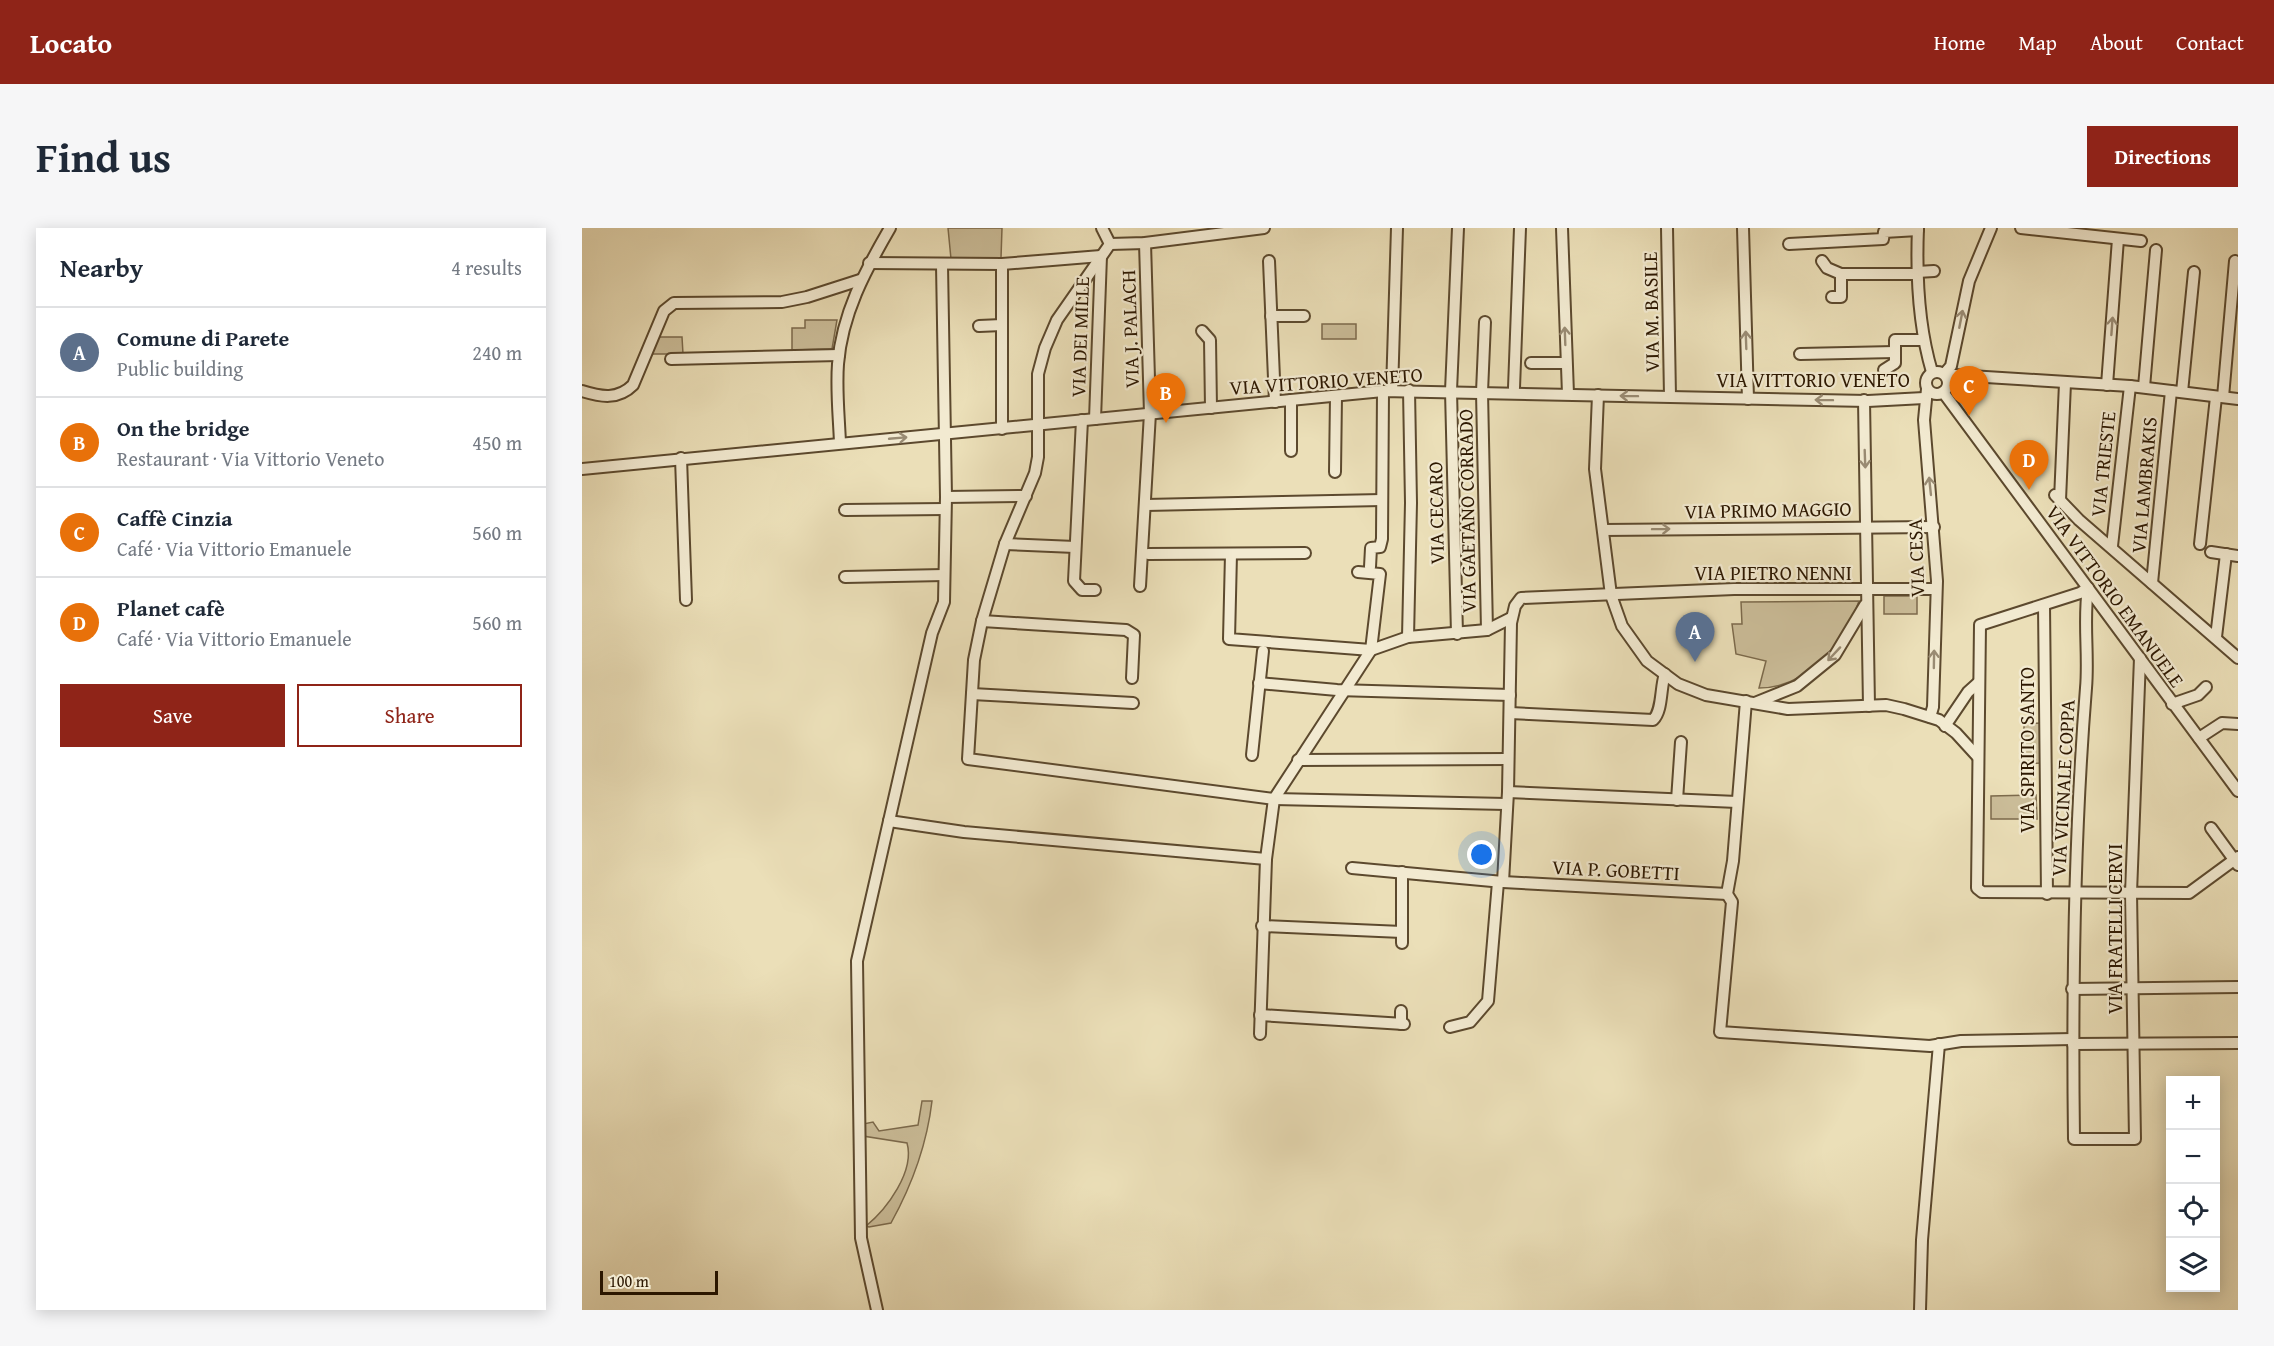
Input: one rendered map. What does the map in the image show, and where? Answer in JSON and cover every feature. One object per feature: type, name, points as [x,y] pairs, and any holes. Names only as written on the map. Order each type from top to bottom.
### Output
[{"type":"street","points":[[840,443],[839,355],[846,320],[860,280],[890,228]]},
{"type":"street","points":[[1102,228],[1110,244]]},
{"type":"street","points":[[1110,244],[1145,243],[1264,228]]},
{"type":"street","points":[[1371,567],[1371,548],[1380,547],[1382,539],[1382,500],[1397,228]]},
{"type":"street","name":"VIA CECARO","points":[[1456,634],[1451,391],[1458,228]]},
{"type":"street","points":[[1513,391],[1520,228]]},
{"type":"street","points":[[1562,228],[1568,394]]},
{"type":"street","name":"VIA M. BASILE","points":[[1667,228],[1670,396]]},
{"type":"street","points":[[1743,228],[1748,399]]},
{"type":"street","points":[[1943,392],[1947,387],[1945,376],[1951,366],[1969,281],[1991,228]]},
{"type":"street","points":[[2021,228],[2141,242]]},
{"type":"street","points":[[2039,228],[2063,232]]},
{"type":"street","points":[[1789,244],[1883,239],[1884,232],[1918,229],[1917,273],[1922,340],[1932,372],[1945,376],[2144,387],[2238,399]]},
{"type":"street","points":[[2107,385],[2118,239]]},
{"type":"street","name":"VIA J. PALACH","points":[[1140,586],[1150,413],[1145,243]]},
{"type":"street","points":[[1110,244],[1058,320],[1045,348],[1038,375],[1038,457],[1026,496],[1005,544],[982,621],[974,660],[968,759],[1274,799],[1506,804]]},
{"type":"street","points":[[2144,387],[2156,250]]},
{"type":"street","points":[[869,263],[1002,264],[1101,256]]},
{"type":"street","name":"VIA DEI MILLE","points":[[1095,419],[1101,256]]},
{"type":"street","points":[[1269,261],[1275,402]]},
{"type":"street","points":[[1822,261],[1827,268],[1841,274],[1934,271]]},
{"type":"street","points":[[2200,544],[2235,261]]},
{"type":"street","points":[[1002,264],[1002,429]]},
{"type":"street","points":[[877,1310],[861,1238],[857,961],[932,633],[944,602],[945,434],[942,265]]},
{"type":"street","name":"VIA LAMBRAKIS","points":[[2152,583],[2194,272]]},
{"type":"street","points":[[1832,297],[1841,297],[1841,274]]},
{"type":"street","points":[[582,391],[609,397],[627,391],[633,385],[664,311],[674,303],[782,302],[807,297],[860,280]]},
{"type":"street","points":[[1271,316],[1304,316]]},
{"type":"street","name":"VIA GAETANO CORRADO","points":[[1485,322],[1482,392],[1487,630]]},
{"type":"street","points":[[979,326],[1002,325]]},
{"type":"street","points":[[1202,331],[1210,340],[1211,408]]},
{"type":"street","points":[[1884,370],[1895,363],[1895,340],[1922,340]]},
{"type":"street","points":[[1800,354],[1895,352]]},
{"type":"street","points":[[671,358],[839,355]]},
{"type":"street","points":[[1531,363],[1566,363]]},
{"type":"street","name":"VIA CESA","points":[[1930,717],[1933,708],[1934,527],[1925,444],[1926,380],[1932,372]]},
{"type":"street","points":[[2065,383],[2058,497],[2238,658]]},
{"type":"street","name":"VIA TRIESTE","points":[[2112,546],[2130,386]]},
{"type":"street","points":[[1408,390],[1411,503],[1408,637]]},
{"type":"street","name":"VIA VITTORIO VENETO","points":[[582,469],[1388,391],[1513,391],[1748,399],[1864,400],[1943,392]]},
{"type":"street","name":"VIA VITTORIO EMANUELE","points":[[1943,392],[2172,704],[2234,778],[2238,791]]},
{"type":"street","points":[[1598,395],[1595,469],[1611,596],[1615,611],[1631,641],[1647,661],[1678,684],[1706,695],[1788,709],[1895,707],[1930,717],[1956,733],[1977,756]]},
{"type":"street","points":[[1335,472],[1336,396]]},
{"type":"street","points":[[1291,400],[1291,451]]},
{"type":"street","points":[[1864,400],[1867,527],[1865,605],[1869,706]]},
{"type":"street","points":[[1082,420],[1074,581],[1082,590],[1095,590]]},
{"type":"street","points":[[681,458],[686,600]]},
{"type":"street","points":[[845,510],[1026,496]]},
{"type":"street","points":[[1146,505],[1382,500]]},
{"type":"street","name":"VIA PRIMO MAGGIO","points":[[1603,530],[1934,527]]},
{"type":"street","points":[[1005,544],[1075,548]]},
{"type":"street","points":[[2211,552],[2238,556]]},
{"type":"street","points":[[1148,554],[1305,553]]},
{"type":"street","points":[[1231,554],[1229,639],[1371,650],[1408,637],[1487,630],[1511,618],[1508,792],[1488,1001],[1470,1022],[1450,1027]]},
{"type":"street","points":[[2216,637],[2226,554]]},
{"type":"street","points":[[1260,1034],[1266,859],[1274,799],[1371,650],[1380,574],[1358,572]]},
{"type":"street","points":[[845,577],[944,575]]},
{"type":"street","points":[[2088,588],[2044,605],[1980,625],[1977,683],[1977,888],[1982,892],[2047,894],[2189,893],[2237,861],[2211,828]]},
{"type":"street","name":"VIA VICINALE COPPA","points":[[2074,1139],[2072,989],[2079,787],[2089,651],[2086,601],[2088,588]]},
{"type":"street","name":"VIA PIETRO NENNI","points":[[1511,618],[1521,598],[1611,596],[1734,589],[1935,589]]},
{"type":"street","points":[[1750,702],[1797,686],[1835,655],[1865,605]]},
{"type":"street","name":"VIA SPIRITO SANTO","points":[[2044,605],[2047,894]]},
{"type":"street","points":[[982,621],[1126,630],[1134,635],[1131,678]]},
{"type":"street","points":[[1252,754],[1263,651]]},
{"type":"street","name":"VIA FRATELLI CERVI","points":[[2074,1139],[2135,1139],[2131,893],[2140,658]]},
{"type":"street","points":[[1510,713],[1653,720],[1658,712],[1665,674]]},
{"type":"street","points":[[1259,683],[1343,690],[1510,695]]},
{"type":"street","points":[[1945,726],[1968,692],[1977,683]]},
{"type":"street","points":[[2172,704],[2198,695],[2206,687]]},
{"type":"street","points":[[972,694],[1132,703]]},
{"type":"street","points":[[1750,702],[1737,802],[1733,861],[1727,894],[1732,902],[1720,1032],[1939,1044],[1961,1041],[2238,1043],[2238,1050]]},
{"type":"street","points":[[2199,738],[2222,723],[2238,724]]},
{"type":"street","points":[[1677,800],[1681,742]]},
{"type":"street","points":[[1298,760],[1508,759]]},
{"type":"street","points":[[1508,792],[1737,802]]},
{"type":"street","points":[[889,821],[964,832],[1266,859]]},
{"type":"street","name":"VIA P. GOBETTI","points":[[1352,868],[1501,882],[1727,894]]},
{"type":"street","points":[[1263,926],[1402,938],[1402,872]]},
{"type":"street","points":[[2072,989],[2238,987]]},
{"type":"street","points":[[1260,1015],[1402,1024],[1401,1011]]},
{"type":"street","points":[[1920,1310],[1922,1240],[1939,1044]]},
{"type":"shaded area","points":[[948,228],[1002,228],[1001,258],[951,259]]},
{"type":"shaded area","points":[[805,320],[837,320],[832,349],[792,350],[792,328],[805,328]]},
{"type":"shaded area","points":[[1322,324],[1356,324],[1356,339],[1322,339]]},
{"type":"shaded area","points":[[657,337],[682,337],[683,354],[650,354]]},
{"type":"shaded area","points":[[1884,596],[1917,596],[1917,614],[1884,614]]},
{"type":"shaded area","points":[[1859,601],[1844,633],[1833,647],[1808,672],[1793,680],[1776,686],[1759,688],[1766,661],[1736,654],[1732,624],[1742,624],[1741,602]]},
{"type":"shaded area","points":[[2040,723],[2040,763],[2024,764],[2024,724]]},
{"type":"shaded area","points":[[2036,795],[2037,819],[1991,819],[1991,796]]},
{"type":"shaded area","points":[[922,1101],[932,1101],[930,1117],[918,1164],[906,1194],[891,1223],[866,1226],[882,1210],[897,1189],[907,1165],[908,1154],[907,1143],[863,1136],[863,1124],[873,1122],[879,1131],[918,1125]]},
{"type":"place","name":"Caffè Cinzia","points":[[1969,416]]},
{"type":"place","name":"On the bridge","points":[[1166,423]]},
{"type":"place","name":"Planet cafè","points":[[2029,490]]},
{"type":"place","name":"Comune di Parete","points":[[1695,662]]}]
